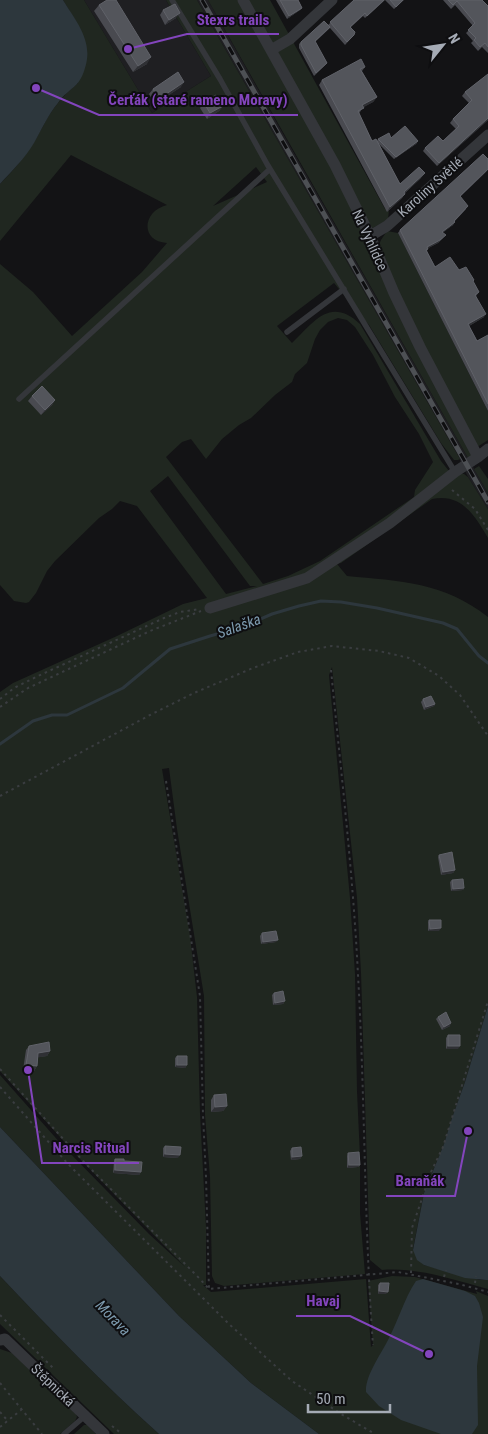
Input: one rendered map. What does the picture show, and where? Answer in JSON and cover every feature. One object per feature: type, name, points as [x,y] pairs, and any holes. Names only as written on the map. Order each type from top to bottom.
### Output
[{"type":"street","name":"Na Vyhlídce","points":[[243,0],[335,165],[370,236],[394,293],[420,347],[478,457]]},
{"type":"street","points":[[271,50],[290,39],[332,0]]},
{"type":"street","name":"Karoliny Světlé","points":[[370,236],[387,226],[486,142]]},
{"type":"street","points":[[210,608],[307,578],[390,523],[455,472],[488,449]]},
{"type":"street","name":"Štěpnická","points":[[2,1338],[104,1434]]},
{"type":"lane","points":[[172,0],[220,78],[270,169],[455,472]]},
{"type":"lane","points":[[19,399],[270,169]]},
{"type":"lane","points":[[287,332],[344,289]]},
{"type":"lane","points":[[64,1434],[85,1416]]},
{"type":"path","points":[[444,481],[475,509],[488,530]]},
{"type":"path","points":[[0,698],[28,680],[164,618],[180,612],[210,608]]},
{"type":"path","points":[[0,707],[28,688],[150,631],[210,608]]},
{"type":"path","points":[[0,796],[194,693],[253,668],[298,652],[332,646],[379,651],[409,658],[439,676],[460,695],[488,736]]},
{"type":"path","points":[[332,670],[350,860],[358,975],[368,1275],[373,1345]]},
{"type":"path","points":[[166,781],[200,996],[209,1289]]},
{"type":"path","points":[[411,1274],[412,1228],[431,1172],[443,1148],[488,1001]]},
{"type":"path","points":[[0,1069],[84,1162],[209,1289]]},
{"type":"path","points":[[0,1087],[68,1164],[229,1324],[292,1381],[375,1434]]},
{"type":"path","points":[[444,1277],[446,1270]]},
{"type":"path","points":[[209,1289],[398,1272],[459,1284],[488,1292]]},
{"type":"path","points":[[475,1283],[476,1276]]},
{"type":"path","points":[[0,1315],[15,1330]]},
{"type":"path","points":[[0,1383],[42,1434]]},
{"type":"path","points":[[0,1427],[21,1410]]},
{"type":"path","points":[[0,1412],[7,1421]]},
{"type":"shaded area","points":[[63,0],[84,0],[152,113],[211,76],[166,0],[197,0],[460,459],[454,460],[441,443],[369,325],[334,283],[277,326],[292,343],[315,320],[331,312],[340,312],[360,324],[441,461],[449,471],[464,474],[468,477],[488,509],[488,538],[472,514],[459,503],[452,499],[432,499],[337,564],[347,576],[403,582],[438,590],[471,605],[488,617],[488,1006],[444,1144],[424,1193],[413,1249],[424,1265],[480,1280],[488,1280],[488,1289],[422,1272],[382,1270],[370,1260],[357,898],[332,667],[329,675],[350,898],[355,974],[360,1213],[365,1274],[224,1286],[215,1283],[212,1276],[210,1177],[205,1115],[204,996],[169,768],[162,769],[190,936],[197,997],[200,1113],[206,1227],[206,1285],[203,1285],[211,1292],[366,1279],[371,1347],[373,1345],[368,1281],[392,1276],[415,1277],[477,1294],[476,1291],[488,1296],[488,1434],[319,1434],[251,1383],[179,1316],[0,1127],[0,1075],[62,1145],[149,1234],[185,1267],[81,1160],[0,1071],[0,692],[13,683],[183,604],[207,598],[137,506],[120,501],[99,518],[55,561],[29,602],[14,601],[0,585],[0,264],[33,292],[72,336],[142,272],[167,243],[152,237],[148,226],[149,219],[153,213],[167,205],[71,155],[0,241],[0,184],[35,141],[57,104],[78,83],[77,23]],"holes":[[[256,167],[267,182],[213,206]],[[338,318],[347,320],[355,327],[373,355],[395,397],[419,434],[433,462],[415,490],[414,497],[320,561],[288,576],[263,584],[166,457],[182,442],[191,439],[206,459],[222,439],[251,418],[292,382],[295,374],[307,363],[315,339],[328,322]],[[168,476],[250,586],[257,586],[226,594],[150,491]]]},
{"type":"shaded area","points":[[84,0],[166,0],[211,76],[152,113]]},
{"type":"shaded area","points":[[197,0],[208,0],[488,493],[488,509],[468,477],[456,452]]},
{"type":"shaded area","points":[[208,0],[270,0],[385,209],[389,210],[388,220],[365,232],[375,254],[387,231],[398,233],[488,411],[488,440],[471,451],[472,455],[468,458]]},
{"type":"shaded area","points":[[479,466],[488,479],[488,493],[474,469]]},
{"type":"shaded area","points":[[0,1276],[118,1396],[159,1434],[114,1434],[0,1324]]},
{"type":"shaded area","points":[[0,1349],[12,1353],[76,1414],[75,1421],[60,1434],[0,1434]]},
{"type":"shaded area","points":[[84,1425],[87,1425],[96,1434],[74,1434]]},
{"type":"water","points":[[0,0],[63,0],[84,35],[87,59],[79,82],[60,100],[30,149],[0,184]]},
{"type":"water","points":[[488,1006],[488,1280],[486,1280],[465,1278],[424,1265],[417,1260],[413,1250],[424,1193],[444,1144]]},
{"type":"water","name":"Morava","points":[[0,1127],[179,1316],[251,1383],[319,1434],[159,1434],[118,1396],[0,1276]]},
{"type":"water","points":[[423,1279],[465,1291],[475,1296],[479,1303],[483,1317],[477,1366],[478,1425],[472,1434],[441,1434],[401,1420],[379,1406],[366,1392],[366,1385],[371,1371],[393,1331],[408,1295],[416,1281]]},
{"type":"building","points":[[107,0],[116,0],[151,57],[138,66],[99,5]]},
{"type":"building","points":[[280,0],[298,0],[302,8],[289,16]]},
{"type":"building","points":[[354,0],[384,0],[367,16],[365,13],[350,27],[355,32],[347,42],[330,22]]},
{"type":"building","points":[[390,0],[403,0],[396,7]]},
{"type":"building","points":[[448,0],[482,0],[488,6],[488,47],[485,43],[480,47],[474,40],[476,38],[468,30],[475,23],[457,1],[453,5]]},
{"type":"building","points":[[175,4],[180,13],[169,20],[163,10]]},
{"type":"building","points":[[324,21],[330,27],[315,41],[327,63],[316,73],[301,42]]},
{"type":"building","points":[[361,59],[365,67],[360,69],[377,97],[362,105],[364,108],[358,111],[372,141],[376,139],[400,184],[419,167],[425,173],[390,207],[322,80]]},
{"type":"building","points":[[178,72],[184,82],[159,99],[153,89]]},
{"type":"building","points":[[488,74],[488,118],[439,163],[425,148],[438,136],[443,141],[459,126],[453,119],[472,100],[465,92]]},
{"type":"building","points":[[216,95],[223,106],[210,113],[204,103]]},
{"type":"building","points":[[405,126],[418,141],[396,157],[378,139],[389,133],[391,138]]},
{"type":"building","points":[[483,154],[488,159],[488,169],[460,196],[468,206],[455,222],[442,232],[446,235],[427,247],[428,249],[426,250],[435,267],[450,257],[459,270],[466,267],[479,292],[475,295],[486,314],[468,324],[477,341],[488,335],[488,404],[400,230]]},
{"type":"building","points":[[42,386],[55,400],[45,410],[32,396]]},
{"type":"building","points":[[431,696],[435,704],[426,707],[423,699]]},
{"type":"building","points":[[452,852],[455,870],[443,872],[439,855]]},
{"type":"building","points":[[463,879],[464,888],[453,889],[452,880]]},
{"type":"building","points":[[429,920],[441,920],[441,928],[430,929]]},
{"type":"building","points":[[276,931],[278,940],[263,942],[262,933]]},
{"type":"building","points":[[283,991],[285,1001],[275,1003],[274,993]]},
{"type":"building","points":[[446,1012],[451,1023],[444,1027],[438,1017]]},
{"type":"building","points":[[448,1035],[460,1035],[460,1046],[448,1046]]},
{"type":"building","points":[[49,1042],[50,1051],[38,1053],[37,1066],[26,1065],[29,1046]]},
{"type":"building","points":[[177,1056],[187,1056],[187,1065],[177,1065]]},
{"type":"building","points":[[226,1094],[227,1106],[215,1107],[214,1095]]},
{"type":"building","points":[[165,1146],[181,1147],[180,1155],[165,1154]]},
{"type":"building","points":[[301,1147],[302,1156],[292,1157],[292,1148]]},
{"type":"building","points":[[359,1152],[360,1165],[349,1165],[348,1153]]},
{"type":"building","points":[[115,1159],[142,1162],[141,1172],[115,1170]]},
{"type":"building","points":[[380,1283],[389,1283],[388,1292],[379,1291]]},
{"type":"waterway","name":"Salaška","points":[[0,744],[33,721],[52,715],[67,715],[123,688],[170,649],[242,627],[272,614],[321,601],[377,608],[443,623],[457,629],[479,656],[488,663]]},
{"type":"railway","points":[[202,0],[488,502]]},
{"type":"place","name":"Stexrs trails","points":[[128,49]]},
{"type":"place","name":"Čerťák (staré rameno Moravy)","points":[[36,88]]},
{"type":"place","name":"Narcis Ritual","points":[[28,1070]]},
{"type":"place","name":"Baraňák","points":[[468,1131]]},
{"type":"place","name":"Havaj","points":[[429,1354]]}]
